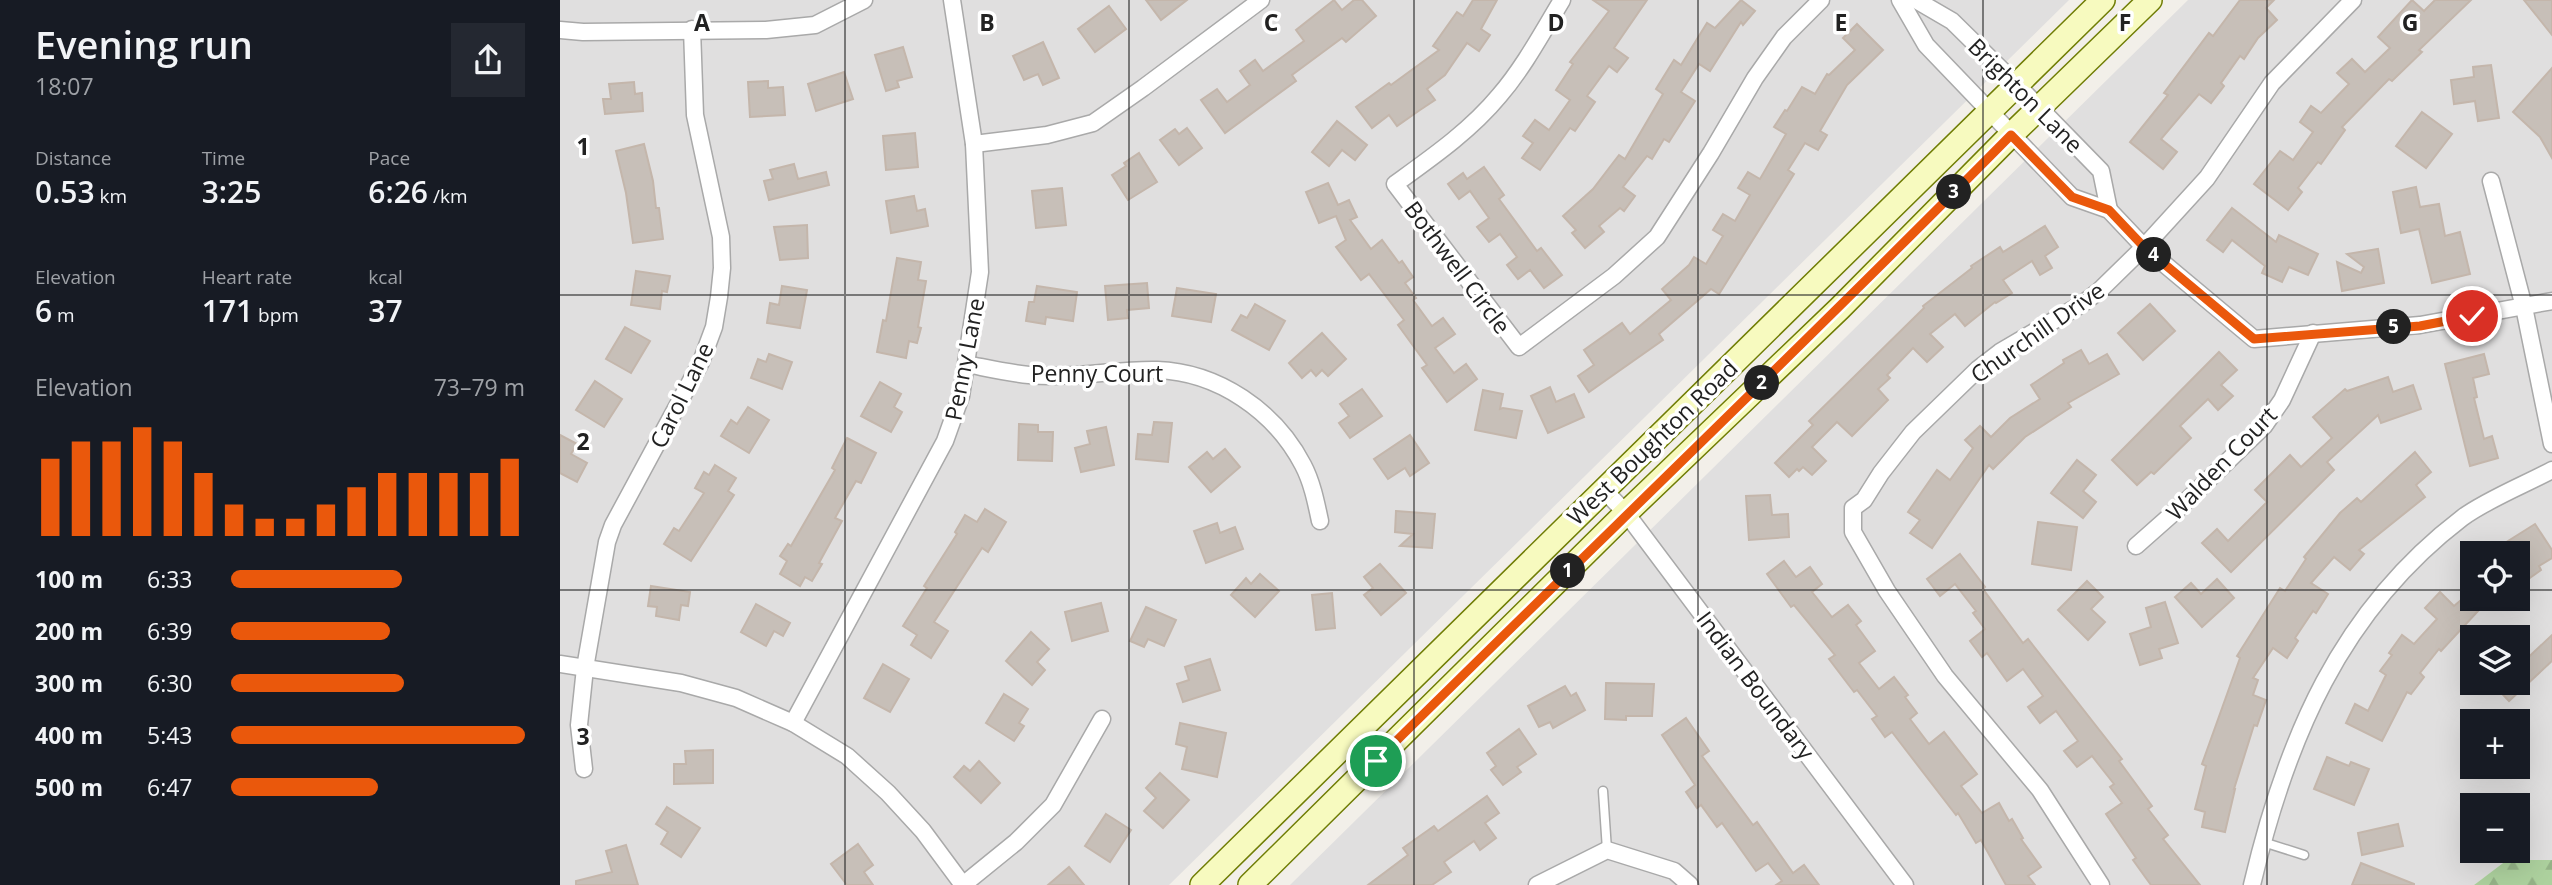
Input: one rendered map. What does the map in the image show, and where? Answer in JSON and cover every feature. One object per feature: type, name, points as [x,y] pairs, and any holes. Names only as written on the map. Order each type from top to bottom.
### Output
[{"type":"main road","name":"West Boughton Road","points":[[1202,885],[2102,0]]},
{"type":"main road","name":"West Boughton Road","points":[[1250,885],[1626,513],[1840,308],[2011,135],[2150,0]]},
{"type":"street","points":[[560,30],[766,30],[815,25],[864,0]]},
{"type":"street","name":"Penny Lane","points":[[793,723],[945,441],[958,410],[980,272],[974,144],[952,0]]},
{"type":"street","name":"Bothwell Circle","points":[[1562,0],[1521,67],[1498,98],[1449,144],[1395,184],[1519,347],[1614,276],[1657,237],[1755,78],[1784,37],[1821,0]]},
{"type":"street","name":"Brighton Lane","points":[[1900,0],[1926,45],[2072,197],[2109,210],[2144,247],[2254,339],[2420,326],[2552,301]]},
{"type":"street","name":"Brighton Lane","points":[[1916,0],[1952,21],[2101,171],[2109,210]]},
{"type":"street","name":"Churchill Drive","points":[[2101,885],[2040,790],[1945,676],[1886,591],[1853,532],[1853,508],[1864,500],[1913,432],[1978,369],[2000,352],[2082,304],[2144,247],[2207,178],[2272,83],[2353,0]]},
{"type":"street","points":[[974,144],[1048,135],[1093,123],[1254,2]]},
{"type":"street","name":"Carol Lane","points":[[584,769],[579,725],[585,668],[607,542],[613,525],[701,362],[714,327],[719,297],[721,237],[695,115],[692,29]]},
{"type":"street","points":[[2491,181],[2524,307],[2552,444]]},
{"type":"street","name":"Walden Court","points":[[2136,546],[2264,426],[2282,400],[2313,333]]},
{"type":"street","name":"Penny Court","points":[[966,364],[1030,375],[1159,370],[1198,377],[1226,387],[1256,407],[1280,430],[1303,465],[1315,495],[1320,521]]},
{"type":"street","points":[[2252,885],[2262,841],[2300,728],[2343,646],[2399,573],[2464,516],[2552,470]]},
{"type":"street","name":"Indian Boundary","points":[[1603,489],[1626,513],[1905,885]]},
{"type":"street","points":[[560,664],[681,682],[736,698],[793,723],[847,756],[888,793],[923,831],[963,885],[1016,842],[1053,805],[1101,719]]},
{"type":"street","points":[[1537,885],[1607,850],[1674,871],[1690,885]]},
{"type":"lane","points":[[1603,791],[1607,850]]},
{"type":"lane","points":[[2262,841],[2304,855]]},
{"type":"shaded area","points":[[560,0],[2069,0],[1169,885],[560,885]]},
{"type":"shaded area","points":[[2188,0],[2552,0],[2552,860],[2530,860],[2530,793],[2460,793],[2460,863],[2503,863],[2474,885],[1290,885]]},
{"type":"green space","points":[[2552,860],[2552,885],[2474,885],[2503,863]]},
{"type":"building","points":[[1146,0],[1187,0],[1161,20]]},
{"type":"building","points":[[1334,0],[1342,10],[1354,0],[1362,0],[1376,16],[1346,42],[1342,38],[1292,75],[1296,81],[1225,133],[1201,100],[1217,89],[1227,102],[1250,85],[1240,71],[1255,60],[1263,71],[1304,41],[1296,30]]},
{"type":"building","points":[[1473,0],[1497,0],[1481,29],[1490,35],[1479,51],[1467,43],[1445,75],[1427,89],[1435,100],[1397,126],[1389,115],[1372,128],[1356,107],[1439,50],[1433,46],[1457,12],[1463,16]]},
{"type":"building","points":[[1593,0],[1647,0],[1614,48],[1628,58],[1617,72],[1609,66],[1587,96],[1595,102],[1575,131],[1570,128],[1540,170],[1522,158],[1533,143],[1523,136],[1535,120],[1549,130],[1570,100],[1556,90],[1573,64],[1570,62],[1609,11]]},
{"type":"building","points":[[1741,0],[1755,11],[1743,25],[1741,22],[1710,71],[1699,64],[1681,92],[1695,101],[1669,142],[1664,139],[1652,159],[1647,156],[1623,187],[1635,196],[1624,211],[1620,208],[1599,226],[1604,232],[1585,248],[1572,233],[1576,230],[1563,216],[1593,189],[1619,155],[1625,159],[1663,94],[1656,89],[1674,60],[1681,65],[1707,23],[1715,28]]},
{"type":"building","points":[[2240,0],[2274,0],[2266,8],[2277,20],[2258,38],[2244,59],[2240,56],[2221,83],[2224,86],[2211,103],[2199,94],[2161,139],[2177,152],[2163,169],[2130,142],[2168,95],[2164,93],[2209,33],[2213,36]]},
{"type":"building","points":[[2412,0],[2424,11],[2435,0],[2471,0],[2419,50],[2422,52],[2392,81],[2389,79],[2342,127],[2345,130],[2321,164],[2318,162],[2298,188],[2302,192],[2288,210],[2254,184],[2280,151],[2293,160],[2313,132],[2300,122],[2311,106],[2321,113],[2349,84],[2337,73],[2352,59],[2365,72],[2390,48],[2378,37]]},
{"type":"building","points":[[2524,0],[2552,0],[2552,35]]},
{"type":"building","points":[[1109,6],[1126,29],[1095,52],[1078,29]]},
{"type":"building","points":[[1857,24],[1883,50],[1847,85],[1820,131],[1827,135],[1818,150],[1805,143],[1788,170],[1794,174],[1719,294],[1711,289],[1659,334],[1663,340],[1589,392],[1578,376],[1594,365],[1584,350],[1622,323],[1630,334],[1671,300],[1662,289],[1689,265],[1694,257],[1706,264],[1723,236],[1713,230],[1723,214],[1735,221],[1750,195],[1738,188],[1748,172],[1760,179],[1786,134],[1774,127],[1802,87],[1815,94],[1827,74],[1855,50],[1843,38]]},
{"type":"building","points":[[1043,42],[1059,78],[1043,85],[1038,74],[1024,80],[1013,56]]},
{"type":"building","points":[[903,47],[912,77],[897,81],[899,87],[886,91],[875,55]]},
{"type":"building","points":[[2491,65],[2499,118],[2478,121],[2475,101],[2454,104],[2451,80],[2474,77],[2473,67]]},
{"type":"building","points":[[2552,68],[2552,158],[2540,137],[2513,112]]},
{"type":"building","points":[[844,72],[853,99],[816,111],[808,84]]},
{"type":"building","points":[[768,81],[768,88],[783,87],[785,115],[750,117],[748,82]]},
{"type":"building","points":[[634,82],[635,94],[642,93],[643,111],[605,114],[603,99],[611,99],[609,84]]},
{"type":"building","points":[[2422,112],[2452,134],[2426,168],[2396,146]]},
{"type":"building","points":[[1337,121],[1367,145],[1355,160],[1342,150],[1329,166],[1312,152]]},
{"type":"building","points":[[1187,128],[1202,148],[1179,165],[1160,140],[1175,129],[1179,134]]},
{"type":"building","points":[[915,133],[918,167],[886,170],[883,136]]},
{"type":"building","points":[[644,144],[656,208],[659,208],[663,239],[633,243],[626,193],[616,151]]},
{"type":"building","points":[[1139,153],[1157,182],[1128,200],[1112,175]]},
{"type":"building","points":[[794,164],[798,179],[826,172],[829,185],[769,200],[764,181],[773,179],[770,170]]},
{"type":"building","points":[[1484,167],[1504,195],[1499,199],[1537,251],[1541,248],[1562,275],[1544,288],[1530,270],[1518,279],[1507,265],[1517,257],[1500,234],[1489,242],[1477,227],[1489,218],[1470,191],[1459,199],[1448,184],[1463,173],[1467,179]]},
{"type":"building","points":[[1328,183],[1338,205],[1349,200],[1357,217],[1350,220],[1371,249],[1382,240],[1399,263],[1402,261],[1413,277],[1405,283],[1416,298],[1413,300],[1432,326],[1443,318],[1455,334],[1435,348],[1454,373],[1466,364],[1477,379],[1447,402],[1422,368],[1427,365],[1398,325],[1404,320],[1369,274],[1361,280],[1336,247],[1346,240],[1336,216],[1319,223],[1306,192]]},
{"type":"building","points":[[2416,187],[2420,207],[2439,204],[2445,236],[2460,232],[2470,274],[2432,283],[2419,229],[2401,233],[2393,192]]},
{"type":"building","points":[[1062,188],[1066,225],[1036,228],[1032,191]]},
{"type":"building","points":[[914,196],[917,211],[925,209],[928,226],[891,233],[886,201]]},
{"type":"building","points":[[2232,208],[2276,242],[2279,235],[2318,254],[2308,275],[2289,267],[2282,282],[2262,273],[2265,266],[2232,240],[2223,252],[2207,240]]},
{"type":"building","points":[[807,225],[808,258],[780,260],[774,227]]},
{"type":"building","points":[[2045,226],[2058,247],[2045,256],[2052,268],[2040,275],[2032,261],[2003,280],[2012,293],[1995,302],[1965,326],[1955,314],[1930,334],[1943,347],[1927,362],[1913,348],[1887,375],[1890,378],[1878,389],[1888,400],[1852,436],[1837,422],[1812,447],[1826,461],[1812,475],[1803,467],[1789,477],[1775,463],[1813,425],[1809,421],[1924,308],[1923,306],[1972,268],[1971,266],[2000,247],[2003,252]]},
{"type":"building","points":[[2378,249],[2384,283],[2342,291],[2337,262],[2361,273],[2364,267],[2347,254]]},
{"type":"building","points":[[897,258],[921,262],[918,280],[926,281],[918,327],[921,328],[917,343],[909,341],[906,358],[877,352],[883,320],[886,321]]},
{"type":"building","points":[[636,271],[670,276],[667,292],[662,291],[660,309],[631,305]]},
{"type":"building","points":[[1147,283],[1149,308],[1127,310],[1128,318],[1108,320],[1105,286]]},
{"type":"building","points":[[782,286],[807,290],[800,328],[767,323],[770,303],[779,305]]},
{"type":"building","points":[[1037,286],[1077,292],[1073,321],[1046,317],[1045,324],[1026,321],[1029,302],[1034,302]]},
{"type":"building","points":[[1177,288],[1216,294],[1211,322],[1172,316]]},
{"type":"building","points":[[1255,304],[1285,321],[1269,350],[1232,330],[1241,315],[1247,318]]},
{"type":"building","points":[[2150,304],[2175,331],[2143,360],[2118,333]]},
{"type":"building","points":[[625,327],[650,341],[631,373],[606,359]]},
{"type":"building","points":[[1322,333],[1346,359],[1328,376],[1322,370],[1316,376],[1311,370],[1302,378],[1289,363]]},
{"type":"building","points":[[2081,350],[2089,364],[2107,354],[2119,374],[2068,403],[2071,407],[2025,437],[1993,469],[1989,465],[1932,548],[1910,533],[1920,520],[1908,512],[1937,470],[1950,480],[1973,448],[1965,440],[1980,426],[1991,437],[2010,418],[2040,399],[2031,385],[2064,363],[2063,360]]},
{"type":"building","points":[[2219,352],[2237,370],[2221,385],[2233,396],[2218,410],[2208,399],[2180,426],[2191,438],[2154,474],[2151,472],[2137,485],[2112,460]]},
{"type":"building","points":[[769,354],[792,362],[782,389],[751,378],[758,359],[766,362]]},
{"type":"building","points":[[2484,354],[2489,374],[2473,378],[2477,397],[2474,398],[2484,439],[2492,436],[2498,458],[2470,466],[2445,364]]},
{"type":"building","points":[[2388,377],[2393,392],[2413,385],[2421,409],[2381,423],[2378,415],[2327,462],[2334,470],[2231,572],[2202,543],[2217,529],[2228,541],[2267,502],[2255,490],[2290,455],[2301,467],[2332,438],[2313,417],[2345,389],[2347,391]]},
{"type":"building","points":[[595,381],[622,399],[604,427],[576,410]]},
{"type":"building","points":[[880,382],[901,394],[894,407],[902,412],[891,432],[861,416]]},
{"type":"building","points":[[1550,387],[1556,402],[1574,394],[1584,417],[1548,433],[1531,396]]},
{"type":"building","points":[[1362,389],[1382,416],[1350,438],[1339,423],[1349,416],[1340,404]]},
{"type":"building","points":[[1483,390],[1503,394],[1500,409],[1522,411],[1516,438],[1475,430]]},
{"type":"building","points":[[748,407],[769,420],[749,453],[721,436],[731,420],[737,424]]},
{"type":"building","points":[[1154,422],[1172,423],[1168,462],[1136,459],[1138,434],[1152,435]]},
{"type":"building","points":[[1019,424],[1038,425],[1038,432],[1053,432],[1052,461],[1018,460]]},
{"type":"building","points":[[1106,427],[1114,465],[1081,472],[1075,448],[1090,444],[1087,431]]},
{"type":"building","points":[[560,435],[577,444],[571,454],[587,463],[577,482],[560,473]]},
{"type":"building","points":[[1410,435],[1429,463],[1410,476],[1405,468],[1388,479],[1374,459]]},
{"type":"building","points":[[847,438],[876,453],[861,483],[856,481],[835,518],[842,521],[819,563],[822,564],[812,581],[805,577],[800,586],[780,574],[787,561],[780,556],[788,544],[791,546],[835,470],[832,468]]},
{"type":"building","points":[[1225,449],[1240,467],[1211,492],[1189,467],[1207,452],[1213,459]]},
{"type":"building","points":[[2415,452],[2431,472],[2416,485],[2425,497],[2359,550],[2364,554],[2350,570],[2334,557],[2311,583],[2328,594],[2295,638],[2298,641],[2287,658],[2273,648],[2253,678],[2258,680],[2253,695],[2266,700],[2257,726],[2254,725],[2234,789],[2225,832],[2202,827],[2205,812],[2195,809],[2206,766],[2202,764],[2240,658],[2237,656],[2280,588],[2285,591],[2306,559],[2304,557],[2340,513],[2357,498],[2361,502]]},
{"type":"building","points":[[2077,460],[2096,475],[2083,491],[2096,502],[2083,518],[2051,493]]},
{"type":"building","points":[[715,465],[736,478],[728,491],[734,495],[691,561],[664,544],[674,528],[679,531],[704,493],[695,488],[704,472],[709,475]]},
{"type":"building","points":[[1770,495],[1772,515],[1788,514],[1789,537],[1749,540],[1746,496]]},
{"type":"building","points":[[985,509],[1006,522],[988,552],[982,548],[934,622],[948,631],[931,658],[911,645],[917,635],[903,626],[927,588],[924,586],[957,534],[955,532],[965,515],[977,522]]},
{"type":"building","points":[[1396,511],[1435,514],[1432,548],[1400,546],[1413,534],[1395,532]]},
{"type":"building","points":[[2038,522],[2077,527],[2071,570],[2032,564]]},
{"type":"building","points":[[1217,523],[1220,533],[1235,527],[1243,549],[1206,563],[1194,531]]},
{"type":"building","points":[[2535,524],[2552,550],[2552,558],[2539,566],[2541,570],[2530,578],[2530,541],[2508,541]]},
{"type":"building","points":[[1960,554],[2023,643],[2028,639],[2122,759],[2119,761],[2152,806],[2148,809],[2168,835],[2163,839],[2200,885],[2151,885],[2106,814],[2122,803],[2110,787],[2114,784],[2092,756],[2077,767],[2064,751],[2078,741],[2056,711],[2040,723],[2028,707],[2043,696],[2023,669],[2007,681],[1987,653],[1982,657],[1970,641],[1985,629],[1973,613],[1976,611],[1955,584],[1940,596],[1927,579]]},
{"type":"building","points":[[1784,561],[1796,577],[1810,567],[1822,584],[1812,592],[1832,617],[1848,605],[1861,621],[1856,625],[1875,651],[1859,663],[1879,689],[1894,677],[1908,695],[1905,697],[1917,713],[1910,719],[1929,744],[1944,732],[1977,774],[1961,786],[1982,813],[1999,803],[2041,867],[2028,876],[2035,885],[2006,885],[1981,840],[1976,843],[1958,813],[1956,815],[1892,732],[1885,737],[1872,719],[1877,716],[1857,690],[1854,692],[1829,659],[1835,655],[1794,605],[1791,607],[1767,574]]},
{"type":"building","points":[[1380,564],[1406,593],[1381,615],[1364,595],[1373,588],[1364,577]]},
{"type":"building","points":[[1260,574],[1279,591],[1255,617],[1231,595],[1246,578],[1251,584]]},
{"type":"building","points":[[2217,579],[2234,598],[2202,627],[2175,597],[2191,583],[2201,594]]},
{"type":"building","points":[[2087,581],[2103,597],[2091,609],[2105,622],[2088,640],[2058,610]]},
{"type":"building","points":[[651,586],[690,592],[688,606],[681,605],[679,620],[656,616],[657,607],[648,606]]},
{"type":"building","points":[[2440,592],[2454,606],[2460,601],[2460,611],[2478,611],[2465,625],[2460,625],[2460,630],[2441,651],[2439,649],[2420,673],[2424,677],[2411,694],[2407,692],[2382,741],[2346,723],[2355,704],[2368,711],[2386,675],[2380,671],[2402,635],[2414,644],[2437,619],[2425,608]]},
{"type":"building","points":[[1332,593],[1335,628],[1316,630],[1312,595]]},
{"type":"building","points":[[2165,602],[2178,643],[2159,649],[2162,658],[2140,665],[2130,634],[2151,627],[2146,608]]},
{"type":"building","points":[[1101,603],[1108,631],[1072,641],[1065,612]]},
{"type":"building","points":[[756,604],[790,623],[783,636],[774,631],[766,646],[741,632]]},
{"type":"building","points":[[1146,607],[1176,620],[1164,646],[1148,639],[1144,647],[1130,641]]},
{"type":"building","points":[[1031,632],[1049,649],[1037,662],[1045,670],[1032,685],[1006,661]]},
{"type":"building","points":[[2552,635],[2552,661],[2530,681],[2530,656]]},
{"type":"building","points":[[1210,659],[1220,690],[1183,702],[1177,684],[1189,680],[1185,667]]},
{"type":"building","points":[[883,664],[909,679],[890,712],[864,698]]},
{"type":"building","points":[[1606,683],[1654,684],[1652,716],[1626,716],[1626,720],[1605,719]]},
{"type":"building","points":[[1565,686],[1571,696],[1576,693],[1585,710],[1553,728],[1550,722],[1539,727],[1528,706]]},
{"type":"building","points":[[1004,694],[1028,709],[1019,723],[1024,726],[1014,741],[986,723]]},
{"type":"building","points":[[2503,695],[2515,695],[2509,701]]},
{"type":"building","points":[[1686,718],[1709,751],[1702,756],[1753,825],[1757,822],[1793,873],[1804,865],[1819,885],[1776,885],[1782,881],[1768,863],[1756,871],[1722,823],[1717,827],[1701,805],[1697,808],[1686,792],[1695,785],[1662,735]]},
{"type":"building","points":[[1180,723],[1226,733],[1217,777],[1182,769],[1187,747],[1176,744]]},
{"type":"building","points":[[1519,729],[1536,754],[1517,767],[1521,772],[1503,785],[1491,770],[1496,766],[1487,753]]},
{"type":"building","points":[[713,750],[713,783],[674,784],[674,764],[686,764],[685,751]]},
{"type":"building","points":[[2327,757],[2349,766],[2351,762],[2369,769],[2354,805],[2314,789]]},
{"type":"building","points":[[979,761],[1000,783],[981,803],[954,777],[964,766],[970,771]]},
{"type":"building","points":[[1160,773],[1189,800],[1163,828],[1144,811],[1156,798],[1146,788]]},
{"type":"building","points":[[1487,796],[1499,813],[1485,823],[1496,838],[1480,850],[1474,841],[1444,862],[1451,872],[1432,885],[1368,885],[1408,855],[1403,848],[1434,826],[1438,831]]},
{"type":"building","points":[[667,807],[700,828],[681,857],[661,844],[668,832],[656,824]]},
{"type":"building","points":[[1106,814],[1131,830],[1110,862],[1085,846]]},
{"type":"building","points":[[2398,824],[2403,846],[2362,855],[2358,833]]},
{"type":"building","points":[[858,844],[873,865],[864,872],[873,885],[847,885],[831,864]]},
{"type":"building","points":[[626,845],[638,885],[576,885],[576,881],[612,872],[606,851]]},
{"type":"building","points":[[2361,863],[2414,884],[2414,885],[2352,885]]},
{"type":"building","points":[[1069,867],[1084,885],[1048,885]]},
{"type":"route","points":[[1376,761],[1626,513],[1840,308],[2011,135],[2072,197],[2109,210],[2144,247],[2254,339],[2420,326],[2472,316]]}]
